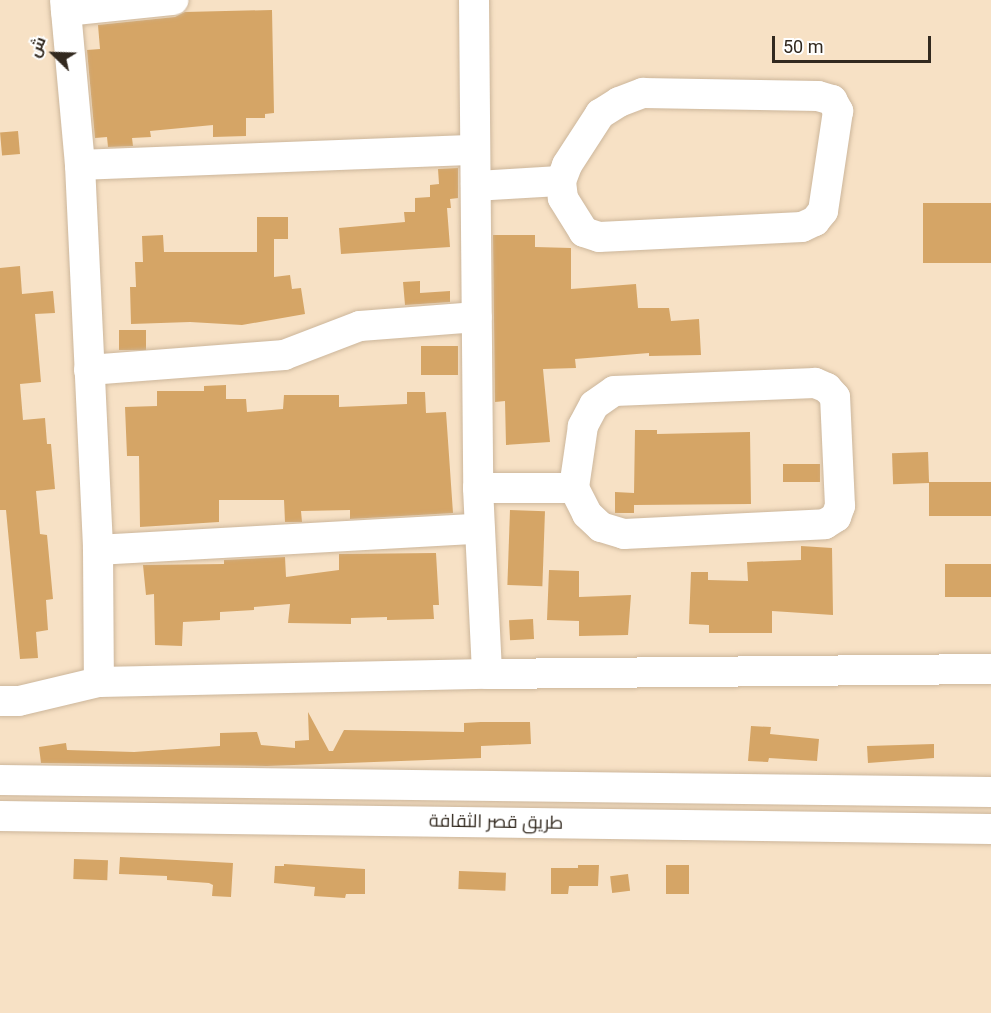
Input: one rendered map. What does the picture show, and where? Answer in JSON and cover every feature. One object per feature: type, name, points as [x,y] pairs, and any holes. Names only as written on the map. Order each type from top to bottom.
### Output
[{"type":"street","points":[[99,682],[98,550],[80,165],[65,5],[173,0]]},
{"type":"street","points":[[474,0],[478,488],[487,674]]},
{"type":"street","points":[[643,93],[818,96],[832,100],[837,111],[823,211],[815,220],[802,227],[599,237],[584,232],[576,222],[563,198],[561,181],[567,165],[600,114],[619,102],[643,93]]},
{"type":"street","points":[[80,165],[474,150]]},
{"type":"street","points":[[476,186],[561,181]]},
{"type":"street","points":[[89,370],[284,355],[304,350],[342,330],[360,326],[477,317]]},
{"type":"street","points":[[815,383],[827,388],[835,397],[840,506],[836,517],[825,524],[624,534],[601,527],[586,514],[574,488],[584,426],[594,405],[614,391],[815,383]]},
{"type":"street","points":[[478,488],[574,488]]},
{"type":"street","points":[[98,550],[479,529]]},
{"type":"street","points":[[0,701],[19,701],[99,682],[487,674],[991,669]]},
{"type":"street","points":[[0,780],[492,784],[991,792]]},
{"type":"street","name":"طريق قصر الثقافة","points":[[0,816],[991,829]]},
{"type":"building","points":[[272,10],[274,113],[265,114],[265,118],[246,118],[246,136],[213,137],[213,125],[150,131],[151,137],[132,138],[133,146],[108,147],[107,137],[95,138],[87,50],[100,49],[98,25],[175,17],[185,12]]},
{"type":"building","points":[[18,131],[20,154],[2,155],[0,133]]},
{"type":"building","points":[[458,168],[458,198],[450,199],[451,208],[447,208],[450,247],[341,254],[339,228],[405,222],[404,212],[415,212],[415,198],[430,197],[430,185],[439,184],[438,169]]},
{"type":"building","points":[[923,203],[991,203],[991,263],[923,263]]},
{"type":"building","points":[[257,217],[288,217],[288,239],[274,239],[274,277],[290,275],[292,289],[301,288],[305,314],[242,325],[190,322],[131,324],[130,287],[136,287],[135,262],[143,262],[142,236],[163,235],[164,252],[257,252]]},
{"type":"building","points":[[493,235],[535,235],[535,247],[571,248],[571,289],[636,284],[638,308],[669,308],[671,321],[699,319],[701,355],[649,356],[649,353],[575,359],[576,368],[543,369],[550,442],[506,445],[505,401],[495,402]]},
{"type":"building","points":[[20,266],[22,294],[53,291],[55,313],[35,314],[41,382],[20,384],[23,420],[45,418],[47,444],[51,444],[55,489],[36,491],[40,534],[47,535],[53,599],[46,600],[48,630],[36,632],[38,658],[20,659],[6,510],[0,510],[0,268]]},
{"type":"building","points":[[420,281],[420,293],[450,291],[450,302],[405,305],[403,282]]},
{"type":"building","points":[[119,330],[146,330],[146,350],[119,350]]},
{"type":"building","points":[[421,346],[458,346],[458,375],[421,375]]},
{"type":"building","points":[[226,385],[226,399],[246,399],[247,412],[283,409],[284,395],[339,395],[339,407],[407,404],[407,392],[425,392],[426,413],[446,412],[453,513],[350,519],[350,510],[301,511],[302,522],[285,522],[284,500],[219,500],[219,522],[140,527],[139,456],[127,456],[125,407],[157,406],[157,391],[204,391],[204,386]]},
{"type":"building","points":[[635,430],[657,430],[657,434],[750,432],[751,504],[634,505],[634,513],[615,513],[615,492],[634,493]]},
{"type":"building","points":[[928,452],[929,483],[893,484],[892,453]]},
{"type":"building","points":[[783,464],[820,464],[820,482],[783,482]]},
{"type":"building","points":[[929,482],[991,482],[991,516],[929,516]]},
{"type":"building","points":[[510,510],[545,511],[542,586],[507,585]]},
{"type":"building","points":[[801,546],[832,548],[833,615],[772,611],[772,633],[709,633],[709,625],[689,624],[691,572],[708,572],[708,580],[748,581],[747,562],[801,560]]},
{"type":"building","points":[[436,553],[439,605],[433,605],[434,619],[387,620],[387,617],[351,618],[351,624],[288,623],[290,604],[254,607],[254,610],[220,612],[220,620],[183,622],[182,646],[155,645],[154,594],[146,595],[143,565],[224,564],[224,560],[285,557],[286,577],[339,570],[339,554]]},
{"type":"building","points":[[945,564],[991,564],[991,597],[945,597]]},
{"type":"building","points":[[549,570],[579,571],[579,597],[631,595],[628,635],[579,636],[579,621],[547,620]]},
{"type":"building","points":[[533,619],[534,639],[510,640],[509,620]]},
{"type":"building","points":[[308,712],[329,751],[333,751],[344,730],[464,732],[464,723],[481,722],[530,722],[531,744],[481,746],[481,758],[267,766],[41,763],[39,747],[66,743],[67,750],[134,752],[220,746],[220,733],[257,732],[261,745],[295,748],[295,741],[309,740]]},
{"type":"building","points":[[751,726],[771,727],[770,734],[819,739],[817,761],[769,758],[768,762],[748,761]]},
{"type":"building","points":[[934,744],[934,758],[868,763],[867,746]]},
{"type":"building","points":[[120,857],[233,863],[231,897],[212,896],[213,885],[209,883],[167,880],[167,876],[119,874]]},
{"type":"building","points":[[74,859],[108,860],[107,880],[73,879]]},
{"type":"building","points":[[284,864],[365,869],[365,894],[346,894],[345,898],[314,896],[315,887],[274,883],[275,866],[284,866]]},
{"type":"building","points":[[578,865],[599,865],[598,886],[569,886],[568,894],[551,894],[551,868],[578,868]]},
{"type":"building","points":[[666,865],[689,865],[689,894],[666,894]]},
{"type":"building","points":[[459,871],[506,873],[505,891],[458,889]]},
{"type":"building","points":[[628,874],[630,891],[612,893],[610,876]]}]
